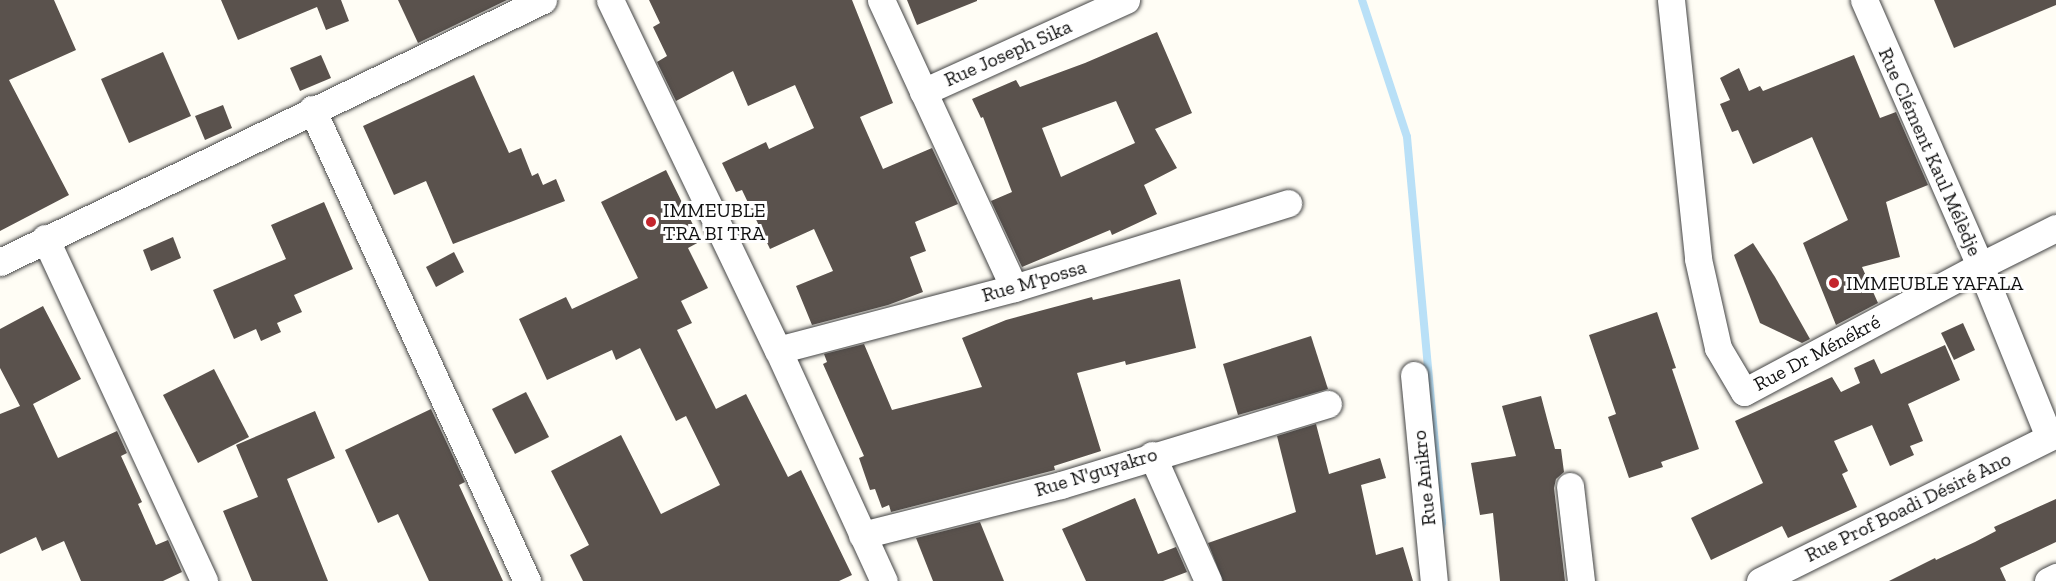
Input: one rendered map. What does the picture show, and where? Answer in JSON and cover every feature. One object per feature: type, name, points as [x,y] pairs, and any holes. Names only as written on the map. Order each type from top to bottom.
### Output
[{"type":"street","points":[[0,262],[312,109],[543,0]]},
{"type":"street","points":[[610,0],[778,350],[862,535],[876,578]]},
{"type":"street","points":[[881,0],[1014,288]]},
{"type":"street","name":"Rue Joseph Sika","points":[[923,92],[1126,0]]},
{"type":"street","name":"Rue Dr Ménékré","points":[[1671,0],[1698,259],[1718,348],[1743,392],[2056,228]]},
{"type":"street","name":"Rue Clément Kaul Mélèdje","points":[[1864,0],[2052,436]]},
{"type":"street","points":[[312,109],[527,581]]},
{"type":"street","name":"Rue M'possa","points":[[778,350],[1014,288],[1288,203]]},
{"type":"street","points":[[45,238],[204,581]]},
{"type":"street","name":"Rue Anikro","points":[[1414,375],[1434,581]]},
{"type":"street","name":"Rue N'guyakro","points":[[862,535],[1060,485],[1152,455],[1328,404]]},
{"type":"street","name":"Rue Prof Boadi Désiré Ano","points":[[1760,581],[2052,436]]},
{"type":"street","points":[[1152,455],[1209,581]]},
{"type":"street","points":[[1570,486],[1581,581]]},
{"type":"street","points":[[2048,581],[2056,577]]},
{"type":"building","points":[[0,0],[54,0],[76,50],[9,80],[69,195],[0,231]]},
{"type":"building","points":[[221,0],[341,0],[349,21],[326,30],[317,7],[238,40]]},
{"type":"building","points":[[398,0],[507,0],[418,43]]},
{"type":"building","points":[[649,0],[852,0],[893,103],[860,117],[883,169],[932,148],[958,204],[915,222],[926,251],[910,257],[923,292],[888,305],[812,325],[796,286],[833,271],[814,229],[770,249],[742,190],[736,192],[722,163],[766,142],[769,149],[814,128],[795,85],[748,106],[733,71],[676,101],[657,62],[667,56],[653,27],[660,23]]},
{"type":"building","points":[[907,0],[977,0],[977,1],[917,25]]},
{"type":"building","points":[[1934,0],[2056,0],[2056,5],[1954,48]]},
{"type":"building","points":[[1157,32],[1192,113],[1155,129],[1177,168],[1144,185],[1157,214],[1112,235],[1110,230],[1022,267],[991,201],[1012,192],[983,117],[981,118],[972,99],[1016,80],[1020,87],[1085,63]],"holes":[[[1116,101],[1135,143],[1061,177],[1042,128]]]},
{"type":"building","points":[[163,52],[191,116],[129,143],[101,79]]},
{"type":"building","points":[[321,55],[331,78],[300,91],[290,68]]},
{"type":"building","points":[[1854,55],[1880,118],[1896,112],[1928,185],[1886,202],[1900,257],[1862,267],[1878,303],[1836,325],[1803,243],[1848,220],[1812,137],[1753,164],[1738,130],[1732,132],[1720,104],[1730,100],[1720,78],[1739,68],[1749,91],[1760,86],[1763,91]]},
{"type":"building","points":[[474,75],[509,153],[521,148],[532,176],[538,173],[543,185],[556,179],[565,201],[453,244],[426,181],[394,195],[363,126]]},
{"type":"building","points":[[223,105],[232,128],[205,140],[195,116]]},
{"type":"building","points":[[666,170],[701,241],[688,248],[708,288],[681,301],[692,323],[677,330],[716,409],[746,394],[788,477],[801,470],[852,575],[839,581],[583,581],[570,555],[589,545],[551,471],[621,435],[661,514],[720,485],[686,416],[676,421],[640,348],[616,360],[612,350],[547,380],[519,319],[566,297],[572,309],[638,278],[601,202]]},
{"type":"building","points":[[324,202],[353,269],[294,295],[302,312],[277,323],[281,332],[261,341],[256,329],[234,339],[213,290],[286,259],[271,225]]},
{"type":"building","points":[[173,237],[181,258],[151,271],[143,250]]},
{"type":"building","points":[[1753,243],[1810,339],[1802,343],[1760,323],[1734,255]]},
{"type":"building","points":[[454,252],[464,272],[436,287],[426,267]]},
{"type":"building","points":[[1180,279],[1196,348],[1126,365],[1125,361],[1077,373],[1101,451],[1054,466],[1055,470],[891,512],[889,505],[882,508],[875,489],[870,490],[859,458],[864,456],[823,364],[827,362],[824,354],[864,344],[892,410],[982,387],[962,338],[1006,320],[1092,297],[1093,300]]},
{"type":"building","points":[[43,306],[81,379],[33,404],[58,458],[117,431],[127,453],[121,456],[142,502],[138,504],[156,545],[168,540],[182,572],[163,581],[81,581],[64,541],[42,551],[36,537],[0,554],[0,414],[20,406],[0,368],[0,329]]},
{"type":"building","points":[[1657,312],[1676,368],[1672,369],[1699,449],[1661,462],[1663,467],[1629,478],[1608,417],[1616,414],[1589,335]]},
{"type":"building","points":[[1963,323],[1975,350],[1954,360],[1941,333]]},
{"type":"building","points":[[1311,336],[1328,389],[1238,415],[1223,364]]},
{"type":"building","points":[[1945,345],[1960,380],[1908,404],[1923,441],[1910,446],[1914,455],[1890,466],[1872,425],[1834,441],[1848,471],[1842,474],[1857,507],[1788,538],[1782,526],[1711,560],[1691,518],[1763,483],[1735,421],[1832,377],[1841,392],[1860,383],[1854,368],[1874,359],[1881,374]]},
{"type":"building","points":[[214,369],[249,437],[198,463],[163,395]]},
{"type":"building","points":[[526,392],[549,437],[515,454],[492,409]]},
{"type":"building","points":[[1541,396],[1555,449],[1561,449],[1564,472],[1556,479],[1554,488],[1565,581],[1500,581],[1493,513],[1480,515],[1471,463],[1516,456],[1502,406]]},
{"type":"building","points":[[431,409],[465,482],[459,485],[503,581],[429,581],[398,514],[378,523],[345,450]]},
{"type":"building","points":[[315,411],[335,458],[287,479],[328,581],[252,581],[223,511],[258,497],[236,445]]},
{"type":"building","points":[[1316,424],[1329,474],[1380,458],[1386,478],[1361,485],[1376,555],[1403,547],[1413,581],[1223,581],[1208,543],[1296,512],[1277,436]]},
{"type":"building","points":[[1135,498],[1158,554],[1176,547],[1187,572],[1163,581],[1086,581],[1062,529]]},
{"type":"building","points":[[2056,499],[2056,542],[2000,568],[2006,581],[1889,581],[1935,558],[1936,560],[1975,542],[1996,531],[1994,527]]},
{"type":"building","points":[[980,522],[1004,581],[933,581],[916,538]]},
{"type":"waterway","points":[[1362,0],[1407,137],[1442,522],[1440,533]]},
{"type":"place","name":"IMMEUBLE TRA BI TRA","points":[[651,222]]},
{"type":"place","name":"IMMEUBLE YAFALA","points":[[1834,283]]}]
